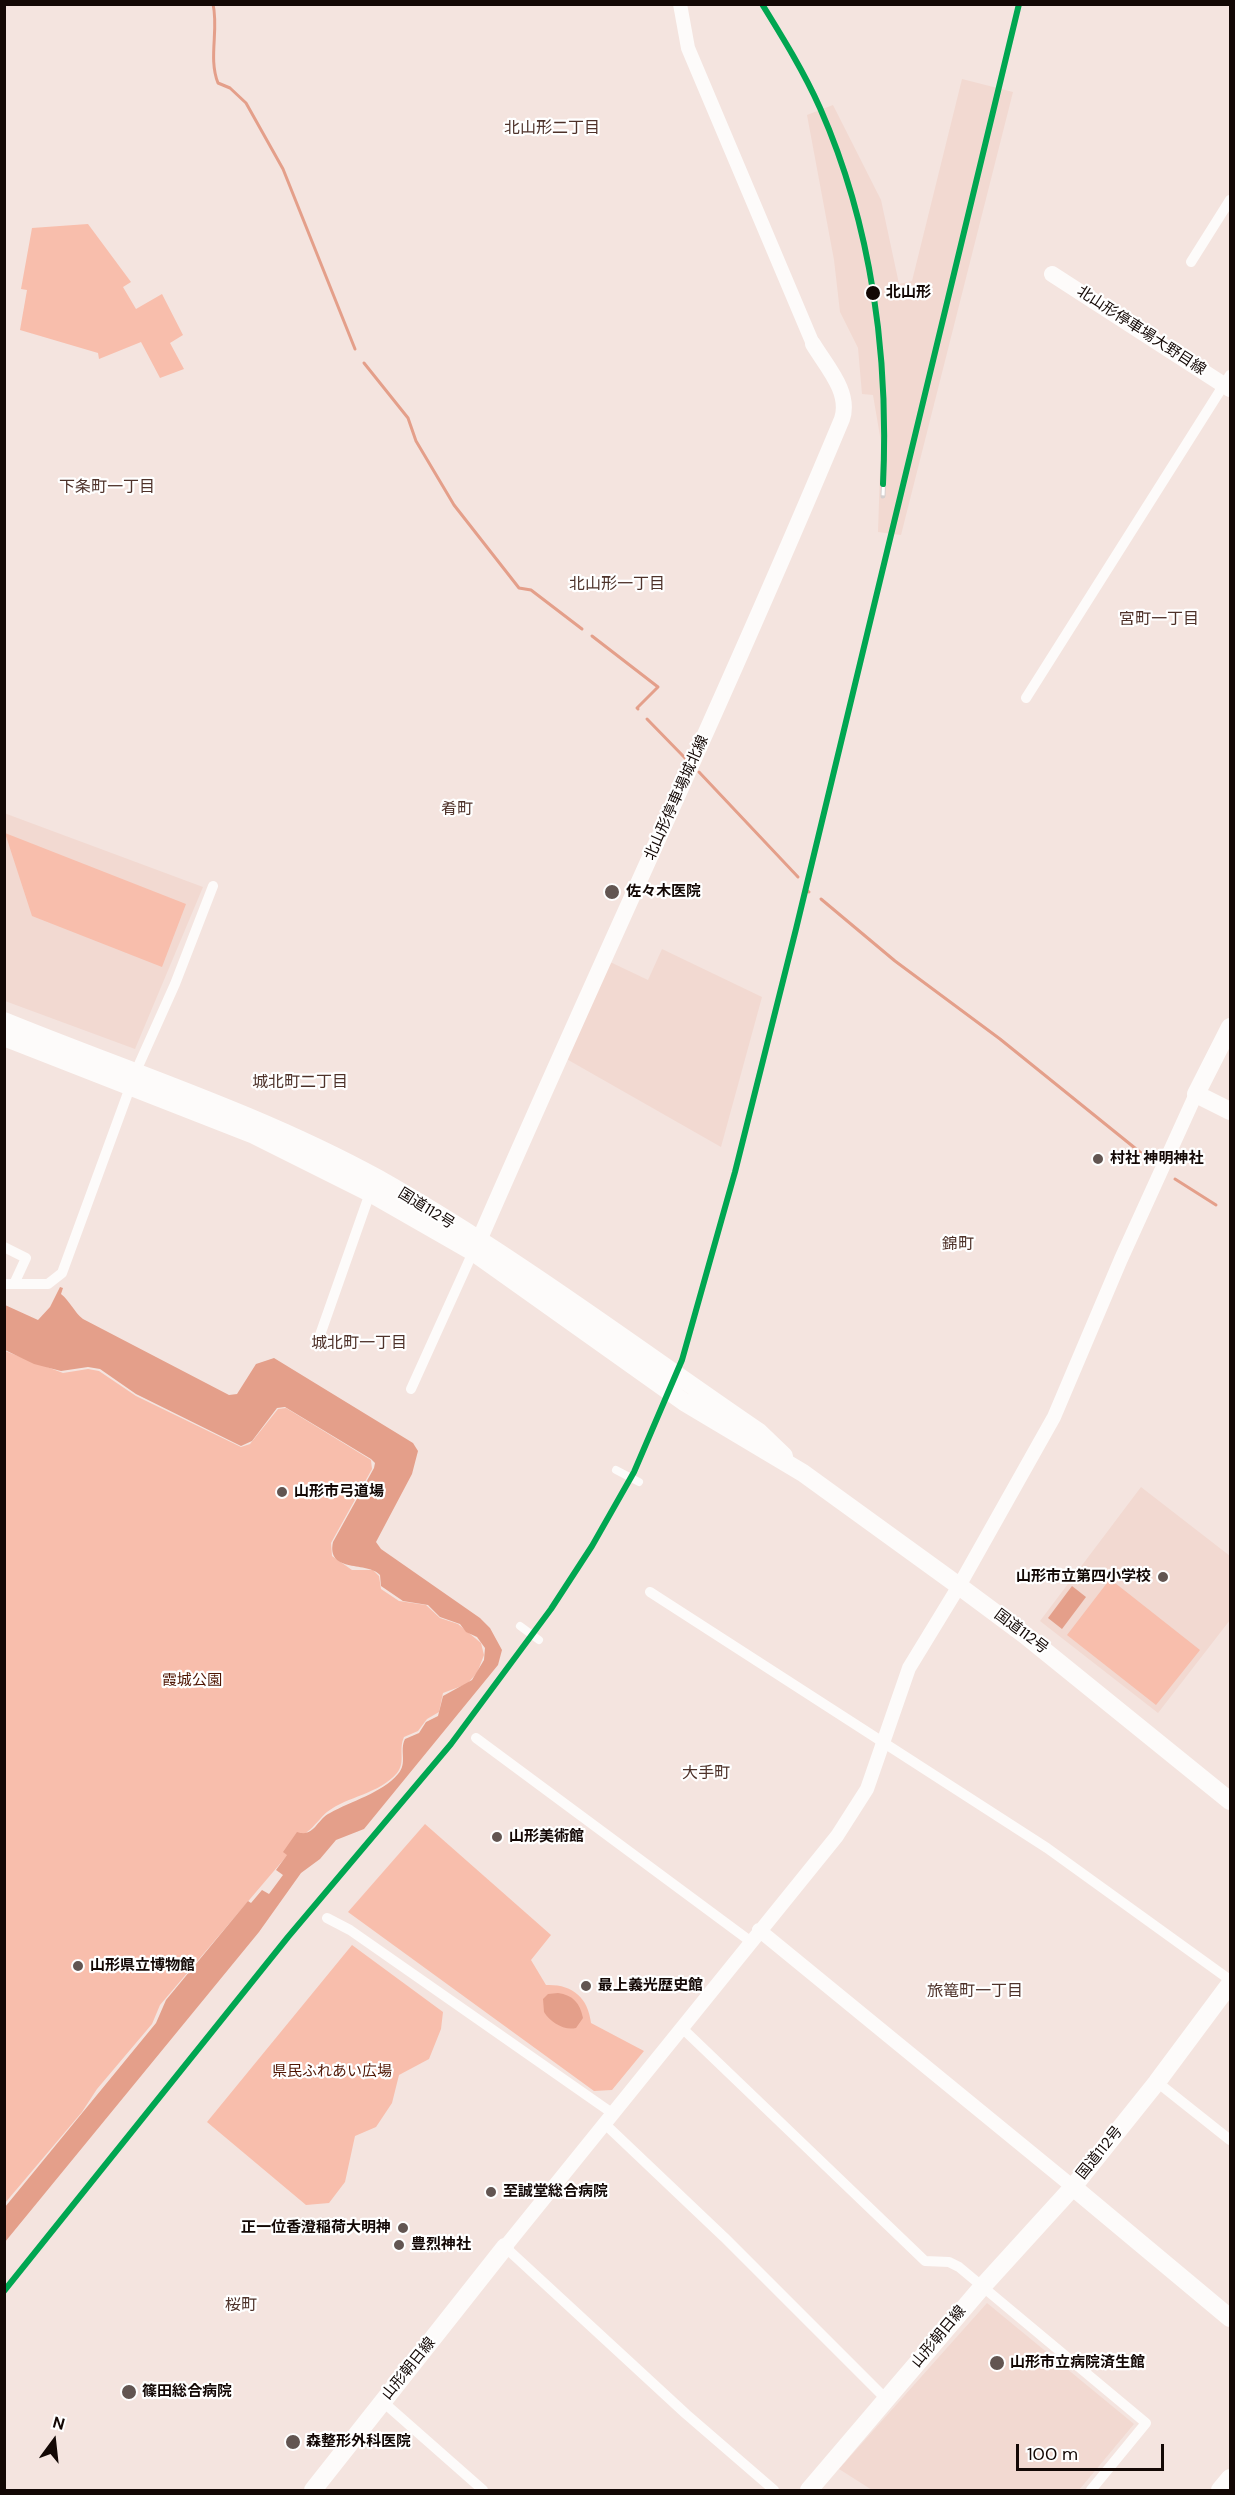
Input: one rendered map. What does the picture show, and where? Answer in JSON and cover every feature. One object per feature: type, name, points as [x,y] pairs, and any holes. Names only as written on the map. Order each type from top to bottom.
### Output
[{"type":"main road","name":"北山形停車場大野目線","points":[[1052,273],[1228,383]]},
{"type":"main road","name":"北山形停車場城北線","points":[[476,1247],[558,1058],[670,816],[842,419],[846,408],[844,398],[813,344]]},
{"type":"main road","name":"国道112号","points":[[4,1021],[134,1078],[252,1134],[476,1247]]},
{"type":"main road","points":[[1230,1028],[1196,1094],[1230,1111]]},
{"type":"main road","name":"国道112号","points":[[4,1037],[257,1120],[376,1178],[803,1473],[960,1586],[1025,1635],[1230,1801]]},
{"type":"main road","name":"国道112号","points":[[1230,1982],[1157,2082],[1073,2187],[1230,2318]]},
{"type":"main road","name":"山形朝日線","points":[[809,2490],[982,2287],[1073,2187]]},
{"type":"main road","name":"山形朝日線","points":[[312,2490],[505,2247]]},
{"type":"main road","points":[[1220,2490],[1230,2478]]},
{"type":"street","points":[[680,4],[688,48],[813,344]]},
{"type":"street","points":[[1191,262],[1230,200]]},
{"type":"street","points":[[1026,698],[1228,383]]},
{"type":"street","points":[[9,1284],[48,1284],[62,1273],[134,1078],[175,984],[213,886]]},
{"type":"street","points":[[774,2490],[686,2414],[505,2247],[847,1821],[867,1789],[909,1668],[960,1586],[1054,1417],[1121,1259],[1196,1094]]},
{"type":"street","points":[[320,1335],[370,1192]]},
{"type":"street","points":[[4,1247],[26,1258],[9,1284]]},
{"type":"street","points":[[411,1389],[476,1247]]},
{"type":"street","points":[[616,1470],[639,1482]]},
{"type":"street","points":[[650,1592],[1092,1878],[1230,1982]]},
{"type":"street","points":[[520,1626],[539,1640]]},
{"type":"street","points":[[476,1738],[755,1935],[1073,2187]]},
{"type":"street","points":[[327,1918],[350,1930],[608,2118],[886,2400]]},
{"type":"street","points":[[681,2027],[926,2261],[949,2262],[959,2267],[1146,2423],[1094,2487],[1108,2490]]},
{"type":"street","points":[[1157,2082],[1230,2140]]},
{"type":"street","points":[[382,2401],[483,2490]]},
{"type":"shaded area","points":[[962,79],[1013,92],[901,535],[878,532],[881,442],[873,395],[862,394],[858,348],[840,312],[834,260],[807,115],[833,105],[881,200],[899,284],[912,281]]},
{"type":"shaded area","points":[[4,813],[203,887],[135,1049],[5,1001]]},
{"type":"shaded area","points":[[662,949],[762,997],[721,1147],[563,1057],[608,961],[648,980]]},
{"type":"shaded area","points":[[60,1287],[63,1288],[61,1294],[83,1319],[229,1395],[237,1394],[256,1364],[274,1358],[413,1443],[418,1451],[412,1474],[376,1542],[381,1549],[480,1618],[490,1628],[502,1650],[498,1665],[364,1829],[336,1840],[320,1859],[301,1873],[259,1932],[5,2242],[5,2207],[156,2023],[166,2000],[248,1901],[251,1903],[262,1890],[269,1894],[283,1875],[276,1870],[287,1855],[283,1852],[297,1832],[308,1832],[330,1813],[375,1792],[391,1781],[401,1770],[405,1739],[419,1733],[426,1722],[438,1716],[443,1696],[472,1680],[484,1660],[485,1648],[477,1637],[466,1632],[460,1624],[440,1617],[428,1605],[403,1601],[381,1586],[380,1575],[375,1571],[342,1563],[336,1559],[333,1542],[374,1468],[375,1463],[371,1459],[285,1407],[277,1408],[252,1441],[241,1446],[136,1394],[100,1369],[88,1367],[61,1371],[34,1364],[5,1350],[5,1305],[38,1320],[50,1307]]},
{"type":"shaded area","points":[[1141,1487],[1230,1556],[1230,1620],[1158,1713],[1040,1621]]},
{"type":"shaded area","points":[[1072,1586],[1086,1597],[1062,1629],[1048,1618]]},
{"type":"shaded area","points":[[558,1993],[572,1998],[580,2008],[583,2018],[576,2028],[571,2029],[558,2025],[544,2012],[543,1999],[548,1994]]},
{"type":"shaded area","name":"山形市立病院済生館","points":[[987,2303],[1134,2424],[1079,2490],[872,2490],[839,2469]]},
{"type":"green space","points":[[88,224],[131,282],[123,287],[136,309],[162,294],[183,335],[170,343],[184,369],[160,378],[141,342],[99,359],[98,353],[20,330],[27,290],[21,289],[32,228]]},
{"type":"green space","points":[[5,833],[186,904],[162,967],[32,916]]},
{"type":"green space","name":"霞城公園","points":[[5,1351],[63,1373],[88,1369],[99,1371],[136,1396],[241,1447],[250,1444],[278,1409],[286,1408],[371,1460],[372,1469],[331,1543],[332,1556],[352,1570],[373,1570],[379,1576],[381,1589],[399,1601],[426,1605],[440,1618],[458,1624],[481,1643],[484,1655],[477,1673],[467,1684],[443,1693],[439,1712],[427,1719],[418,1731],[404,1737],[400,1769],[390,1780],[327,1812],[307,1832],[160,2005],[152,2024],[5,2203]]},
{"type":"green space","points":[[1110,1579],[1200,1650],[1156,1705],[1067,1635]]},
{"type":"green space","points":[[425,1824],[551,1935],[531,1960],[546,1985],[564,1987],[577,1994],[586,2006],[591,2023],[644,2051],[612,2090],[594,2091],[348,1912]]},
{"type":"green space","name":"県民ふれあい広場","points":[[352,1945],[443,2012],[441,2029],[429,2059],[399,2075],[392,2103],[376,2127],[355,2136],[345,2182],[329,2203],[306,2205],[207,2122]]},
{"type":"waterway","points":[[213,4],[215,14],[214,64],[218,83],[230,88],[246,103],[283,169],[355,349]]},
{"type":"waterway","points":[[364,363],[408,418],[416,441],[454,505],[519,588],[531,590],[582,629]]},
{"type":"waterway","points":[[592,636],[658,687],[638,709]]},
{"type":"waterway","points":[[647,719],[685,758]]},
{"type":"waterway","points":[[699,772],[798,877]]},
{"type":"waterway","points":[[821,899],[895,961],[1000,1039],[1151,1161]]},
{"type":"waterway","points":[[1175,1179],[1216,1205]]},
{"type":"railway","points":[[763,6],[815,96],[839,155],[854,202],[874,299],[880,348],[884,446],[883,496]]},
{"type":"transit line","points":[[762,4],[814,95],[838,153],[853,199],[873,293],[879,340],[883,388],[883,484]]},
{"type":"transit line","points":[[4,2291],[288,1937],[451,1744],[551,1609],[592,1546],[634,1472],[682,1360],[735,1172],[796,929],[1019,4]]},
{"type":"place","name":"北山形","points":[[873,293]]},
{"type":"place","name":"佐々木医院","points":[[612,892]]},
{"type":"place","name":"村社 神明神社","points":[[1098,1159]]},
{"type":"place","name":"山形市弓道場","points":[[282,1492]]},
{"type":"place","name":"山形市立第四小学校","points":[[1163,1577]]},
{"type":"place","name":"山形美術館","points":[[497,1837]]},
{"type":"place","name":"山形県立博物館","points":[[78,1966]]},
{"type":"place","name":"最上義光歴史館","points":[[586,1986]]},
{"type":"place","name":"至誠堂総合病院","points":[[491,2192]]},
{"type":"place","name":"正一位香澄稲荷大明神","points":[[403,2228]]},
{"type":"place","name":"豊烈神社","points":[[399,2245]]},
{"type":"place","name":"山形市立病院済生館","points":[[997,2363]]},
{"type":"place","name":"篠田総合病院","points":[[129,2392]]},
{"type":"place","name":"森整形外科医院","points":[[293,2442]]},
{"type":"district","name":"北山形二丁目","points":[[552,129]]},
{"type":"district","name":"下条町一丁目","points":[[107,488]]},
{"type":"district","name":"北山形一丁目","points":[[617,585]]},
{"type":"district","name":"宮町一丁目","points":[[1159,620]]},
{"type":"district","name":"肴町","points":[[457,810]]},
{"type":"district","name":"城北町二丁目","points":[[300,1083]]},
{"type":"district","name":"錦町","points":[[958,1245]]},
{"type":"district","name":"城北町一丁目","points":[[359,1344]]},
{"type":"district","name":"大手町","points":[[706,1774]]},
{"type":"district","name":"旅篭町一丁目","points":[[975,1992]]},
{"type":"district","name":"桜町","points":[[241,2306]]}]
